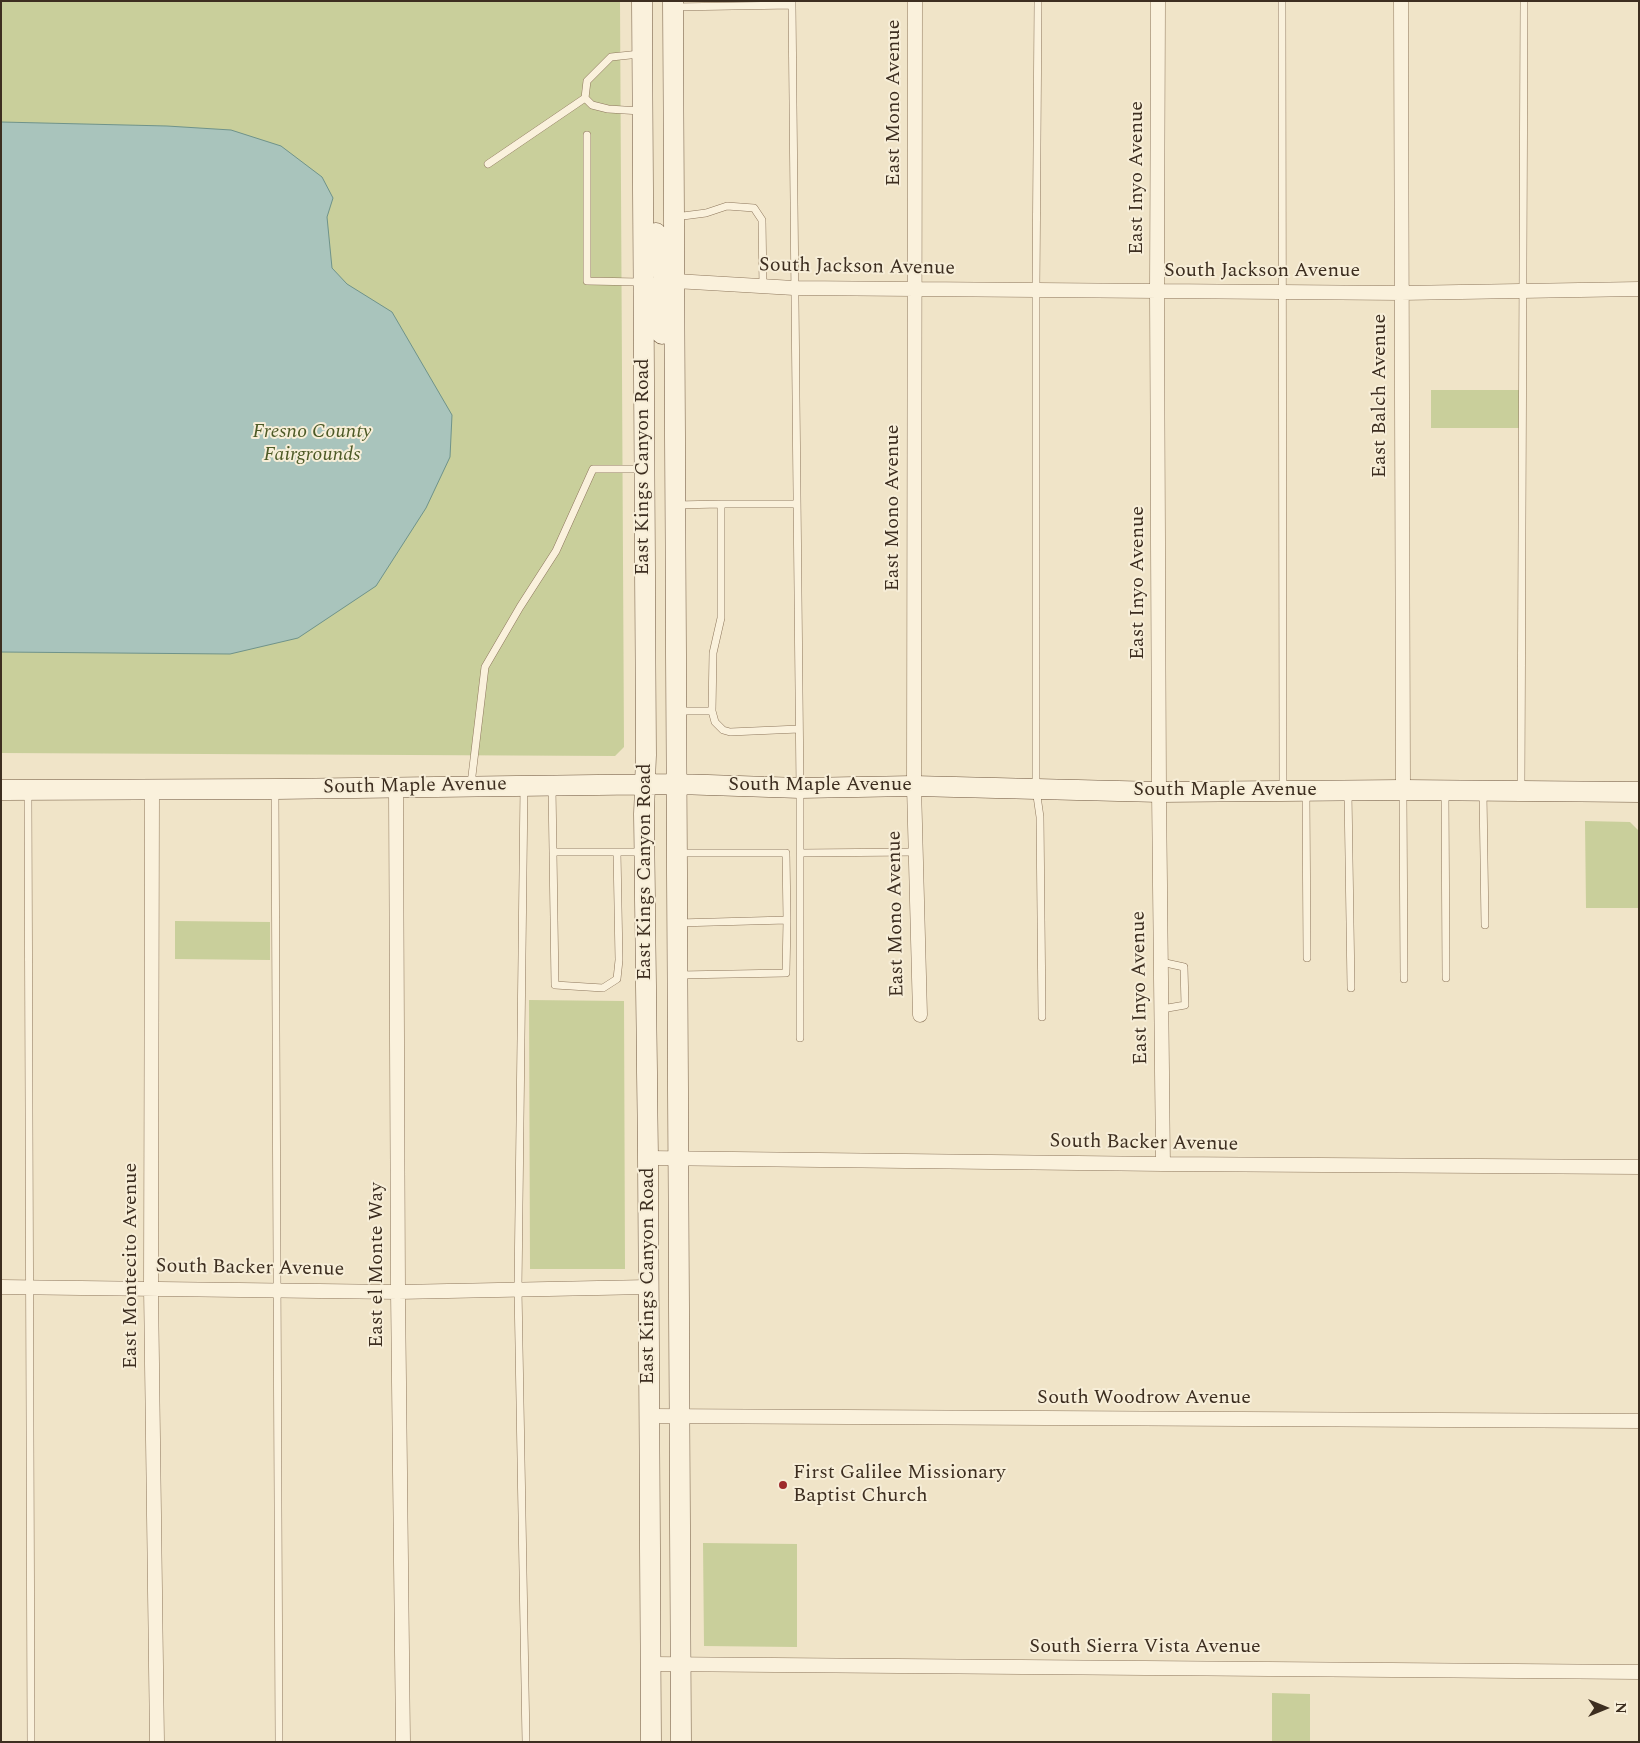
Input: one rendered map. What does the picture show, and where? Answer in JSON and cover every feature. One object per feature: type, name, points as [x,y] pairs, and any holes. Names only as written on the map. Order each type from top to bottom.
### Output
[{"type":"main road","name":"East Kings Canyon Road","points":[[642,1],[651,1742]]},
{"type":"main road","name":"East Kings Canyon Road","points":[[673,3],[681,1742]]},
{"type":"main road","points":[[642,53],[652,74],[655,89],[658,267],[667,279],[675,281]]},
{"type":"main road","points":[[643,282],[655,290],[661,306],[663,420],[676,467]]},
{"type":"main road","name":"South Maple Avenue","points":[[1,790],[396,788],[677,784],[800,788],[914,786],[1159,792],[1483,790],[1639,792]]},
{"type":"street","name":"East Mono Avenue","points":[[916,1],[914,786],[920,1015]]},
{"type":"street","name":"East Inyo Avenue","points":[[1158,1],[1159,792],[1163,1164]]},
{"type":"street","name":"East Balch Avenue","points":[[1401,1],[1403,790]]},
{"type":"street","name":"South Jackson Avenue","points":[[675,281],[763,287],[914,289],[1401,293],[1639,289]]},
{"type":"street","name":"East el Monte Way","points":[[396,788],[398,1292],[403,1742]]},
{"type":"street","name":"East Montecito Avenue","points":[[152,790],[151,1288],[157,1742]]},
{"type":"street","name":"South Backer Avenue","points":[[648,1158],[1639,1167]]},
{"type":"street","name":"South Backer Avenue","points":[[1,1287],[398,1292],[648,1287]]},
{"type":"street","name":"South Woodrow Avenue","points":[[649,1416],[1639,1420]]},
{"type":"street","name":"South Sierra Vista Avenue","points":[[650,1664],[1639,1672]]},
{"type":"lane","points":[[1038,1],[1036,789],[1040,817],[1042,1017]]},
{"type":"lane","points":[[1282,1],[1283,791]]},
{"type":"lane","points":[[1521,791],[1524,1]]},
{"type":"lane","points":[[673,3],[792,3],[800,788],[800,1038]]},
{"type":"lane","points":[[488,164],[585,98],[588,81],[611,57],[642,53]]},
{"type":"lane","points":[[585,98],[592,105],[608,109],[643,111]]},
{"type":"lane","points":[[588,135],[587,281],[643,282]]},
{"type":"lane","points":[[675,217],[706,213],[727,206],[754,208],[762,220],[763,287]]},
{"type":"lane","points":[[470,787],[485,667],[556,551],[593,469],[644,469]]},
{"type":"lane","points":[[721,504],[721,618],[713,653],[712,711],[715,722],[723,730],[730,732],[799,730]]},
{"type":"lane","points":[[676,505],[796,504]]},
{"type":"lane","points":[[676,711],[712,711]]},
{"type":"lane","points":[[524,785],[518,1289],[526,1742]]},
{"type":"lane","points":[[552,785],[554,985],[604,988],[617,979],[619,960],[617,852]]},
{"type":"lane","points":[[276,789],[279,1742]]},
{"type":"lane","points":[[28,790],[31,1742]]},
{"type":"lane","points":[[1348,790],[1351,988]]},
{"type":"lane","points":[[1403,790],[1404,979]]},
{"type":"lane","points":[[1445,790],[1446,978]]},
{"type":"lane","points":[[1483,790],[1485,925]]},
{"type":"lane","points":[[1306,791],[1307,958]]},
{"type":"lane","points":[[553,852],[645,852]]},
{"type":"lane","points":[[800,853],[916,852]]},
{"type":"lane","points":[[677,854],[786,854],[787,920],[786,974],[678,975]]},
{"type":"lane","points":[[678,923],[787,920]]},
{"type":"lane","points":[[1161,962],[1184,967],[1185,1005],[1162,1009]]},
{"type":"green space","name":"Fresno County Fairgrounds","points":[[1,1],[620,1],[624,747],[615,756],[1,753]]},
{"type":"green space","points":[[1431,390],[1524,390],[1524,428],[1431,428]]},
{"type":"green space","points":[[1585,821],[1630,822],[1638,830],[1639,908],[1586,908]]},
{"type":"green space","points":[[175,921],[270,922],[270,960],[175,959]]},
{"type":"green space","points":[[529,1000],[624,1001],[625,1269],[530,1269]]},
{"type":"green space","points":[[703,1543],[797,1544],[797,1647],[704,1646]]},
{"type":"green space","points":[[1272,1693],[1310,1694],[1310,1742],[1272,1742]]},
{"type":"water","points":[[1,122],[167,126],[231,130],[281,146],[322,177],[333,198],[327,217],[332,268],[347,284],[392,312],[452,415],[450,457],[426,508],[376,586],[298,638],[230,654],[1,652]]},
{"type":"place","name":"First Galilee Missionary Baptist Church","points":[[783,1485]]}]
